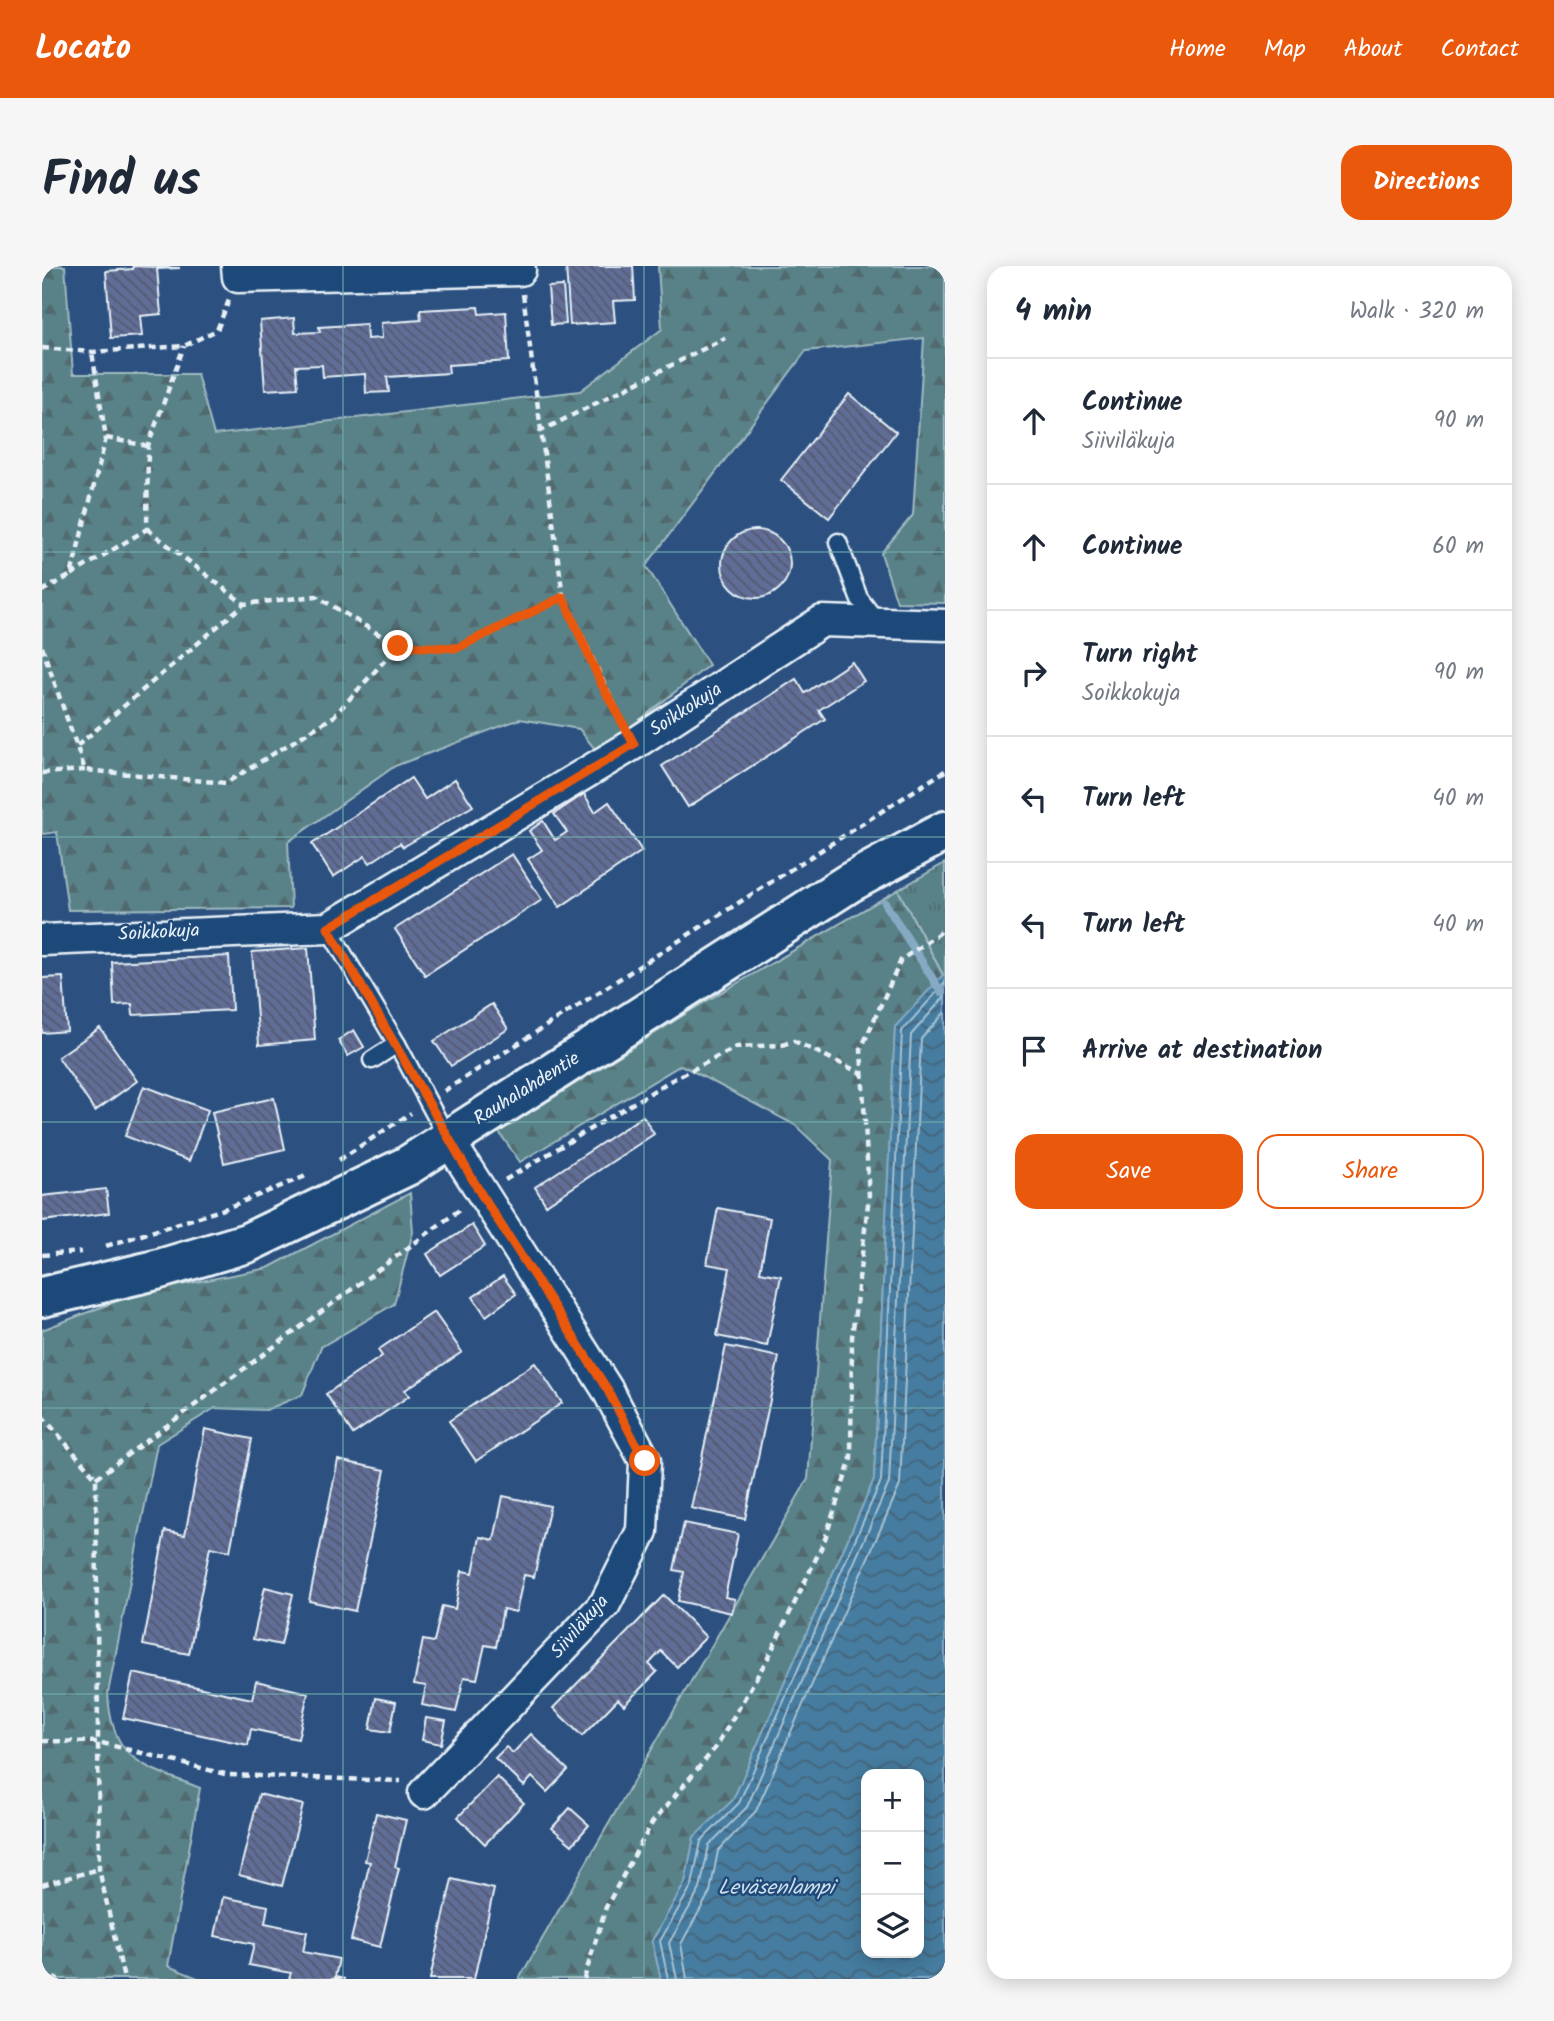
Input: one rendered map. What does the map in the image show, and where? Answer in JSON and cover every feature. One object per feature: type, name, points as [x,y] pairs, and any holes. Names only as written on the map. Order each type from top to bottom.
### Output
[{"type":"main road","name":"Rauhalahdentie","points":[[42,1297],[156,1270],[247,1243],[407,1166],[849,883],[945,831]]},
{"type":"street","points":[[238,271],[519,268]]},
{"type":"street","name":"Soikkokuja","points":[[42,940],[328,928],[634,744],[822,621],[945,625]]},
{"type":"street","name":"Siiviläkuja","points":[[414,1787],[605,1604],[642,1531],[645,1461],[607,1389],[448,1139]]},
{"type":"lane","points":[[838,542],[859,598],[878,623]]},
{"type":"lane","points":[[328,928],[397,1044],[448,1139]]},
{"type":"lane","points":[[372,1060],[397,1044]]},
{"type":"path","points":[[519,268],[563,597],[600,681],[634,744]]},
{"type":"path","points":[[42,348],[92,352],[184,346],[217,330],[238,271]]},
{"type":"path","points":[[539,432],[725,338]]},
{"type":"path","points":[[147,529],[148,446],[184,346]]},
{"type":"path","points":[[71,575],[106,438],[92,352]]},
{"type":"path","points":[[106,438],[148,446]]},
{"type":"path","points":[[42,591],[147,529]]},
{"type":"path","points":[[147,529],[244,604]]},
{"type":"path","points":[[77,746],[244,604],[316,596],[398,646],[457,648],[563,597]]},
{"type":"path","points":[[42,773],[85,770],[226,783],[332,717],[398,646]]},
{"type":"path","points":[[42,647],[85,770]]},
{"type":"path","points":[[330,1167],[945,771]]},
{"type":"path","points":[[584,1979],[606,1907],[652,1823],[716,1747],[769,1656],[824,1542],[851,1460],[852,1337],[869,1196],[861,1049],[903,958],[945,929]]},
{"type":"path","points":[[100,1248],[224,1209],[318,1171]]},
{"type":"path","points":[[42,1255],[88,1252]]},
{"type":"path","points":[[42,1416],[96,1478],[99,1869],[124,1979]]},
{"type":"path","points":[[42,1741],[98,1742],[229,1775],[414,1787]]},
{"type":"path","points":[[42,1885],[99,1869]]},
{"type":"path","points":[[42,1978],[59,1979]]},
{"type":"green space","points":[[42,266],[65,266],[73,374],[197,374],[214,435],[580,391],[662,329],[658,266],[945,266],[945,603],[897,602],[881,553],[913,515],[924,338],[806,351],[646,566],[709,665],[598,753],[579,729],[520,719],[395,766],[288,842],[291,908],[68,910],[57,832],[42,834]]},
{"type":"green space","points":[[945,863],[945,975],[943,975],[898,890]]},
{"type":"green space","points":[[898,890],[943,975],[895,1028],[874,1480],[733,1800],[694,1838],[685,1883],[652,1941],[661,1979],[519,1979],[808,1479],[832,1160],[795,1125],[681,1065],[520,1162],[499,1132],[698,1006]]},
{"type":"green space","points":[[410,1193],[413,1232],[394,1304],[321,1347],[302,1395],[266,1410],[215,1408],[157,1444],[108,1693],[116,1734],[124,1748],[134,1758],[162,1774],[200,1788],[168,1966],[200,1979],[42,1979],[42,1330],[135,1294],[268,1268]]},
{"type":"water","name":"Leväsenlampi","points":[[945,975],[945,1979],[661,1979],[652,1941],[685,1883],[694,1837],[733,1800],[874,1480],[895,1027]]},
{"type":"building","points":[[133,266],[180,268],[157,269],[161,314],[140,316],[142,336],[111,338],[106,271],[133,269]]},
{"type":"building","points":[[566,266],[633,266],[635,300],[613,301],[615,322],[570,325]]},
{"type":"building","points":[[563,286],[566,324],[551,325],[548,287]]},
{"type":"building","points":[[478,307],[479,314],[506,312],[509,361],[448,365],[449,373],[387,377],[389,392],[366,393],[365,374],[323,377],[322,365],[296,366],[298,388],[265,390],[260,321],[294,318],[295,333],[320,332],[319,327],[366,324],[367,339],[382,338],[381,323],[421,320],[420,310]]},
{"type":"building","points":[[849,394],[896,432],[829,518],[781,480]]},
{"type":"building","points":[[756,530],[769,533],[780,540],[787,551],[790,564],[787,577],[780,588],[769,595],[756,598],[743,595],[732,588],[725,577],[722,564],[725,551],[732,540],[743,533]]},
{"type":"building","points":[[852,662],[864,681],[819,710],[825,719],[688,807],[662,766],[796,679],[805,693]]},
{"type":"building","points":[[411,778],[425,799],[455,779],[473,806],[403,847],[400,843],[370,863],[365,856],[333,877],[312,844]]},
{"type":"building","points":[[584,794],[595,812],[609,802],[642,851],[560,907],[528,859],[542,850],[529,831],[543,821],[555,840],[567,832],[554,814]]},
{"type":"building","points":[[512,854],[542,900],[425,975],[395,929]]},
{"type":"building","points":[[308,948],[315,1040],[259,1045],[252,952]]},
{"type":"building","points":[[229,956],[232,1010],[133,1015],[132,1004],[114,1005],[112,962]]},
{"type":"building","points":[[63,977],[67,1031],[42,1033],[42,978]]},
{"type":"building","points":[[492,1004],[508,1029],[451,1066],[434,1041]]},
{"type":"building","points":[[100,1028],[137,1081],[95,1111],[58,1057]]},
{"type":"building","points":[[354,1030],[364,1047],[348,1056],[338,1040]]},
{"type":"building","points":[[144,1086],[208,1110],[189,1161],[125,1136]]},
{"type":"building","points":[[274,1098],[285,1149],[224,1163],[212,1112]]},
{"type":"building","points":[[643,1116],[654,1134],[546,1205],[535,1187]]},
{"type":"building","points":[[106,1189],[109,1213],[42,1221],[42,1196]]},
{"type":"building","points":[[718,1208],[770,1218],[760,1272],[781,1276],[767,1346],[717,1336],[730,1268],[707,1264]]},
{"type":"building","points":[[472,1225],[485,1246],[440,1275],[427,1254]]},
{"type":"building","points":[[503,1276],[516,1294],[486,1316],[473,1297]]},
{"type":"building","points":[[434,1312],[462,1352],[405,1390],[409,1396],[353,1434],[326,1394],[382,1356],[378,1350]]},
{"type":"building","points":[[726,1346],[779,1357],[745,1519],[691,1508]]},
{"type":"building","points":[[535,1363],[562,1403],[476,1461],[449,1421]]},
{"type":"building","points":[[205,1429],[252,1439],[230,1551],[210,1547],[189,1654],[143,1645],[165,1531],[185,1535]]},
{"type":"building","points":[[338,1460],[385,1470],[355,1611],[309,1601]]},
{"type":"building","points":[[503,1496],[550,1506],[534,1577],[524,1575],[516,1612],[503,1609],[496,1647],[485,1645],[477,1679],[464,1677],[456,1712],[422,1705],[426,1686],[414,1684],[423,1640],[434,1642],[442,1606],[455,1609],[462,1571],[473,1573],[480,1537],[494,1540]]},
{"type":"building","points":[[684,1523],[738,1534],[725,1597],[735,1599],[732,1613],[678,1601],[684,1572],[674,1570]]},
{"type":"building","points":[[265,1587],[293,1594],[281,1645],[253,1639]]},
{"type":"building","points":[[664,1595],[706,1637],[677,1667],[661,1651],[649,1664],[657,1672],[624,1705],[618,1699],[582,1736],[553,1708]]},
{"type":"building","points":[[133,1673],[252,1699],[256,1681],[308,1693],[298,1739],[251,1729],[248,1745],[123,1718]]},
{"type":"building","points":[[376,1698],[396,1702],[390,1732],[370,1729]]},
{"type":"building","points":[[426,1718],[446,1721],[441,1744],[422,1740]]},
{"type":"building","points":[[531,1734],[568,1770],[547,1792],[532,1777],[524,1786],[495,1758],[506,1747],[513,1753]]},
{"type":"building","points":[[497,1777],[524,1803],[485,1844],[458,1817]]},
{"type":"building","points":[[259,1794],[303,1805],[282,1886],[239,1875]]},
{"type":"building","points":[[570,1808],[589,1825],[572,1845],[552,1828]]},
{"type":"building","points":[[376,1813],[406,1820],[395,1867],[399,1868],[380,1947],[351,1940],[370,1862],[365,1861]]},
{"type":"building","points":[[452,1879],[494,1889],[474,1979],[430,1979]]},
{"type":"building","points":[[223,1897],[268,1906],[265,1923],[307,1932],[303,1952],[339,1959],[335,1977],[345,1979],[289,1979],[291,1973],[249,1965],[254,1944],[215,1936]]},
{"type":"waterway","points":[[885,903],[941,992]]},
{"type":"route","points":[[398,646],[457,648],[563,597],[600,681],[634,744],[328,928],[397,1044],[448,1139],[607,1389],[645,1461]]}]
